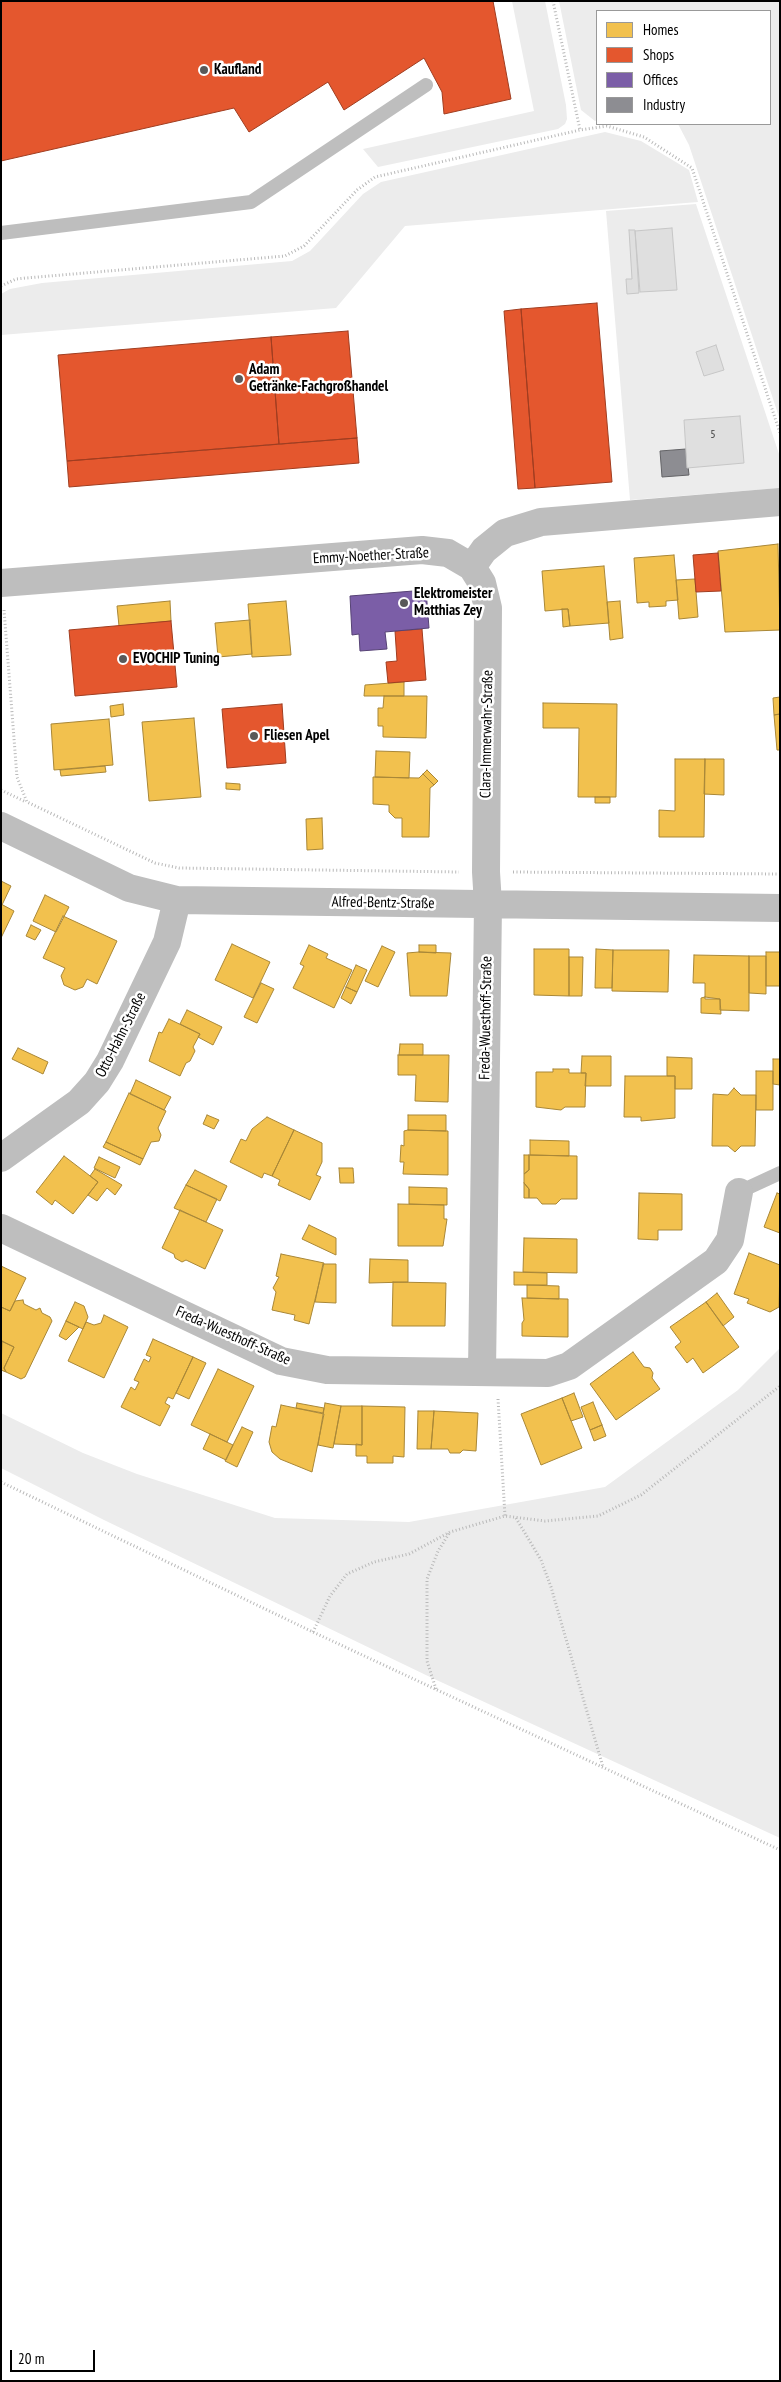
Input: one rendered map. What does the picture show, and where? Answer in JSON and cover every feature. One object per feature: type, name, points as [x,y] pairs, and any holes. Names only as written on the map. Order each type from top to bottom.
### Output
[{"type":"street","points":[[472,567],[484,550],[505,533],[540,522],[780,502]]},
{"type":"street","name":"Emmy-Noether-Straße","points":[[2,583],[422,550],[448,553],[472,567]]},
{"type":"street","name":"Clara-Immerwahr-Straße","points":[[472,567],[482,582],[488,608],[486,872],[488,904]]},
{"type":"street","name":"Alfred-Bentz-Straße","points":[[1,826],[129,888],[177,900],[780,908]]},
{"type":"street","name":"Otto-Hahn-Straße","points":[[1,1158],[79,1102],[97,1082],[110,1061],[166,942],[177,900]]},
{"type":"street","name":"Freda-Wuesthoff-Straße","points":[[488,904],[489,1372]]},
{"type":"street","name":"Freda-Wuesthoff-Straße","points":[[1,1228],[281,1361],[327,1370],[548,1373],[569,1366],[716,1262],[730,1240],[739,1192]]},
{"type":"lane","points":[[1,233],[251,202],[426,85]]},
{"type":"lane","points":[[739,1192],[780,1173]]},
{"type":"path","points":[[553,1],[580,130]]},
{"type":"path","points":[[1,286],[16,279],[285,256],[304,246],[357,190],[375,177],[580,130],[607,126],[644,137],[692,168],[780,432]]},
{"type":"path","points":[[2,583],[17,777],[27,802]]},
{"type":"path","points":[[1,790],[155,863],[179,868],[780,874]]},
{"type":"path","points":[[489,1372],[505,1516]]},
{"type":"path","points":[[313,1632],[330,1596],[347,1574],[374,1562],[409,1554],[450,1532],[505,1516],[545,1521],[598,1516],[641,1495],[780,1386]]},
{"type":"path","points":[[1,1482],[313,1632],[780,1850]]},
{"type":"path","points":[[516,1518],[532,1544],[547,1578],[603,1768]]},
{"type":"path","points":[[436,1690],[427,1661],[427,1579],[438,1551],[450,1532]]},
{"type":"shaded area","points":[[512,1],[545,1],[566,105],[567,119],[565,124],[558,129],[378,167],[363,149],[534,111]]},
{"type":"shaded area","points":[[559,1],[780,1],[780,420],[689,145],[679,125],[771,125],[771,10],[596,10],[596,120],[581,110]]},
{"type":"shaded area","points":[[605,132],[641,141],[689,170],[698,202],[405,226],[336,308],[1,335],[1,294],[10,289],[42,283],[292,261],[310,251],[363,194],[381,182]]},
{"type":"shaded area","points":[[696,204],[780,457],[780,488],[630,500],[606,211]]},
{"type":"shaded area","points":[[780,1348],[780,1838],[430,1677],[104,1520],[1,1468],[1,1413],[83,1453],[137,1474],[275,1518],[409,1522],[605,1487],[738,1390]]},
{"type":"building: Homes","points":[[778,544],[780,630],[725,632],[718,551]]},
{"type":"building: Homes","points":[[674,555],[678,600],[666,601],[666,606],[649,607],[649,602],[637,603],[634,558]]},
{"type":"building: Homes","points":[[604,566],[609,623],[570,626],[568,609],[545,611],[542,571]]},
{"type":"building: Homes","points":[[695,579],[698,617],[679,619],[676,580]]},
{"type":"building: Homes","points":[[170,601],[171,621],[119,626],[117,606]]},
{"type":"building: Homes","points":[[286,601],[291,655],[252,657],[248,604]]},
{"type":"building: Homes","points":[[620,601],[623,638],[610,640],[607,602]]},
{"type":"building: Homes","points":[[562,609],[568,609],[570,626],[563,627]]},
{"type":"building: Homes","points":[[250,620],[252,654],[218,657],[215,623]]},
{"type":"building: Homes","points":[[404,682],[404,696],[364,696],[365,685]]},
{"type":"building: Homes","points":[[384,696],[427,696],[426,738],[383,737],[383,726],[378,726],[378,708],[383,708]]},
{"type":"building: Homes","points":[[780,697],[780,714],[774,715],[773,698]]},
{"type":"building: Homes","points":[[543,703],[617,704],[616,797],[578,797],[579,728],[543,728]]},
{"type":"building: Homes","points":[[123,704],[124,715],[111,717],[110,706]]},
{"type":"building: Homes","points":[[780,714],[780,750],[777,750],[774,715]]},
{"type":"building: Homes","points":[[194,718],[201,797],[149,801],[142,722]]},
{"type":"building: Homes","points":[[109,719],[113,765],[54,770],[51,724]]},
{"type":"building: Homes","points":[[376,751],[410,752],[409,778],[375,777]]},
{"type":"building: Homes","points":[[675,759],[705,759],[704,837],[659,837],[659,810],[675,811]]},
{"type":"building: Homes","points":[[705,759],[724,759],[724,795],[704,794]]},
{"type":"building: Homes","points":[[105,766],[106,772],[61,776],[60,770]]},
{"type":"building: Homes","points":[[427,770],[438,781],[434,785],[423,774]]},
{"type":"building: Homes","points":[[423,774],[434,785],[430,788],[429,837],[402,837],[402,818],[395,818],[389,812],[389,805],[373,804],[373,777],[419,778]]},
{"type":"building: Homes","points":[[226,783],[240,784],[240,790],[226,789]]},
{"type":"building: Homes","points":[[595,797],[610,797],[610,803],[595,803]]},
{"type":"building: Homes","points":[[322,818],[323,849],[307,850],[306,819]]},
{"type":"building: Homes","points":[[1,881],[11,886],[2,905],[1,904]]},
{"type":"building: Homes","points":[[45,895],[69,907],[56,932],[33,921]]},
{"type":"building: Homes","points":[[1,904],[14,911],[1,938]]},
{"type":"building: Homes","points":[[63,916],[117,941],[97,984],[87,979],[83,987],[75,990],[64,985],[61,976],[65,968],[43,958]]},
{"type":"building: Homes","points":[[31,925],[41,930],[35,940],[26,936]]},
{"type":"building: Homes","points":[[232,944],[270,962],[253,998],[215,980]]},
{"type":"building: Homes","points":[[309,945],[328,954],[326,958],[352,970],[334,1008],[293,988],[304,966],[300,964]]},
{"type":"building: Homes","points":[[419,945],[436,945],[436,953],[419,952]]},
{"type":"building: Homes","points":[[382,946],[395,952],[378,987],[365,981]]},
{"type":"building: Homes","points":[[534,949],[569,949],[569,996],[534,995]]},
{"type":"building: Homes","points":[[596,949],[613,950],[612,988],[595,988]]},
{"type":"building: Homes","points":[[613,950],[669,950],[668,992],[612,991]]},
{"type":"building: Homes","points":[[766,952],[780,952],[780,986],[766,986]]},
{"type":"building: Homes","points":[[407,953],[451,953],[447,996],[410,996]]},
{"type":"building: Homes","points":[[694,955],[749,956],[749,1011],[720,1010],[720,999],[705,999],[705,983],[693,983]]},
{"type":"building: Homes","points":[[749,956],[766,956],[766,994],[749,993]]},
{"type":"building: Homes","points":[[569,957],[583,957],[582,996],[569,996]]},
{"type":"building: Homes","points":[[356,965],[367,970],[357,992],[346,987]]},
{"type":"building: Homes","points":[[261,983],[274,989],[257,1023],[244,1017]]},
{"type":"building: Homes","points":[[346,987],[357,992],[351,1004],[341,998]]},
{"type":"building: Homes","points":[[701,998],[720,999],[721,1014],[701,1013]]},
{"type":"building: Homes","points":[[187,1010],[222,1027],[213,1045],[198,1037],[200,1034],[180,1024]]},
{"type":"building: Homes","points":[[169,1019],[200,1034],[193,1047],[195,1051],[190,1061],[186,1063],[180,1076],[149,1061],[159,1032],[162,1033]]},
{"type":"building: Homes","points":[[400,1044],[423,1044],[423,1055],[399,1055]]},
{"type":"building: Homes","points":[[18,1048],[48,1062],[43,1074],[12,1059]]},
{"type":"building: Homes","points":[[398,1055],[449,1055],[448,1102],[415,1101],[416,1075],[398,1075]]},
{"type":"building: Homes","points":[[582,1056],[611,1056],[611,1086],[585,1086],[586,1073],[581,1073]]},
{"type":"building: Homes","points":[[667,1057],[692,1058],[692,1089],[675,1089],[675,1076],[667,1076]]},
{"type":"building: Homes","points":[[773,1059],[780,1059],[780,1085],[773,1084]]},
{"type":"building: Homes","points":[[553,1069],[569,1069],[569,1073],[586,1073],[585,1107],[565,1107],[561,1110],[536,1107],[536,1072],[553,1072]]},
{"type":"building: Homes","points":[[756,1071],[773,1071],[773,1110],[756,1110]]},
{"type":"building: Homes","points":[[625,1076],[675,1076],[675,1118],[641,1121],[641,1117],[624,1117]]},
{"type":"building: Homes","points":[[136,1080],[171,1097],[164,1110],[130,1094]]},
{"type":"building: Homes","points":[[734,1088],[741,1095],[756,1095],[755,1146],[741,1146],[735,1152],[728,1146],[712,1146],[713,1094],[728,1095]]},
{"type":"building: Homes","points":[[129,1093],[166,1111],[158,1128],[161,1135],[159,1141],[151,1142],[143,1159],[106,1142]]},
{"type":"building: Homes","points":[[207,1115],[219,1120],[214,1129],[203,1124]]},
{"type":"building: Homes","points":[[408,1115],[446,1115],[446,1131],[408,1130]]},
{"type":"building: Homes","points":[[267,1117],[294,1130],[272,1176],[264,1173],[262,1178],[230,1162],[241,1139],[246,1141],[252,1129]]},
{"type":"building: Homes","points":[[294,1130],[322,1143],[322,1162],[316,1175],[321,1177],[310,1200],[278,1185],[280,1180],[272,1176]]},
{"type":"building: Homes","points":[[404,1131],[448,1131],[448,1175],[403,1174],[404,1162],[400,1162],[401,1145],[404,1146]]},
{"type":"building: Homes","points":[[530,1140],[569,1141],[569,1156],[530,1155]]},
{"type":"building: Homes","points":[[106,1142],[143,1159],[140,1165],[103,1147]]},
{"type":"building: Homes","points":[[524,1155],[529,1155],[529,1170],[524,1174]]},
{"type":"building: Homes","points":[[529,1155],[577,1156],[577,1199],[561,1199],[556,1204],[542,1204],[537,1198],[529,1198],[529,1189],[524,1183],[524,1174],[529,1170]]},
{"type":"building: Homes","points":[[64,1156],[98,1182],[73,1214],[55,1200],[52,1205],[36,1192]]},
{"type":"building: Homes","points":[[99,1157],[120,1167],[115,1178],[94,1168]]},
{"type":"building: Homes","points":[[339,1168],[353,1168],[354,1183],[340,1183]]},
{"type":"building: Homes","points":[[95,1169],[122,1185],[115,1195],[107,1188],[97,1201],[88,1195],[98,1182],[90,1176]]},
{"type":"building: Homes","points":[[195,1170],[227,1186],[220,1201],[186,1185]]},
{"type":"building: Homes","points":[[524,1183],[529,1189],[529,1198],[524,1198]]},
{"type":"building: Homes","points":[[186,1185],[217,1199],[206,1222],[174,1208]]},
{"type":"building: Homes","points":[[409,1187],[447,1188],[447,1205],[409,1204]]},
{"type":"building: Homes","points":[[639,1193],[682,1194],[682,1230],[658,1230],[658,1240],[638,1239]]},
{"type":"building: Homes","points":[[777,1193],[780,1194],[780,1233],[764,1227]]},
{"type":"building: Homes","points":[[398,1204],[444,1205],[444,1219],[447,1219],[443,1246],[398,1246]]},
{"type":"building: Homes","points":[[180,1210],[223,1230],[205,1269],[186,1260],[182,1262],[175,1258],[174,1254],[162,1248]]},
{"type":"building: Homes","points":[[309,1225],[336,1238],[336,1255],[302,1239]]},
{"type":"building: Homes","points":[[524,1238],[577,1239],[577,1273],[523,1272]]},
{"type":"building: Homes","points":[[749,1253],[780,1265],[779,1307],[770,1312],[747,1303],[749,1299],[734,1294]]},
{"type":"building: Homes","points":[[281,1254],[324,1263],[309,1324],[294,1320],[295,1315],[272,1310],[276,1292],[273,1288],[279,1277],[276,1276]]},
{"type":"building: Homes","points":[[370,1259],[408,1260],[408,1282],[369,1283]]},
{"type":"building: Homes","points":[[323,1264],[336,1264],[336,1303],[315,1302]]},
{"type":"building: Homes","points":[[1,1266],[26,1278],[10,1311],[1,1307]]},
{"type":"building: Homes","points":[[514,1272],[547,1273],[547,1285],[514,1285]]},
{"type":"building: Homes","points":[[393,1282],[446,1283],[445,1326],[392,1326]]},
{"type":"building: Homes","points":[[527,1285],[559,1286],[559,1299],[527,1298]]},
{"type":"building: Homes","points":[[717,1293],[734,1317],[723,1326],[706,1302]]},
{"type":"building: Homes","points":[[522,1298],[568,1299],[568,1337],[522,1336],[522,1323],[524,1320]]},
{"type":"building: Homes","points":[[23,1300],[24,1304],[36,1310],[40,1308],[42,1313],[50,1317],[52,1321],[25,1377],[21,1379],[6,1372],[4,1368],[14,1347],[1,1341],[1,1307],[10,1311],[15,1301]]},
{"type":"building: Homes","points":[[75,1302],[84,1306],[88,1317],[83,1329],[66,1321]]},
{"type":"building: Homes","points":[[706,1302],[739,1347],[703,1373],[693,1358],[687,1363],[675,1347],[681,1342],[670,1327]]},
{"type":"building: Homes","points":[[104,1315],[128,1327],[104,1378],[68,1361],[86,1322],[94,1325],[101,1323]]},
{"type":"building: Homes","points":[[66,1321],[79,1327],[66,1340],[59,1336]]},
{"type":"building: Homes","points":[[153,1339],[193,1357],[173,1399],[168,1397],[165,1403],[170,1406],[160,1426],[121,1407],[131,1387],[135,1390],[139,1382],[134,1380],[144,1359],[149,1362],[151,1357],[146,1355]]},
{"type":"building: Homes","points":[[2,1341],[14,1347],[4,1368],[6,1372],[1,1370]]},
{"type":"building: Homes","points":[[633,1352],[644,1367],[650,1368],[653,1373],[652,1378],[660,1389],[616,1420],[590,1384]]},
{"type":"building: Homes","points":[[193,1357],[206,1363],[189,1399],[176,1393]]},
{"type":"building: Homes","points":[[218,1369],[254,1386],[227,1442],[191,1425]]},
{"type":"building: Homes","points":[[574,1393],[583,1417],[571,1421],[562,1398]]},
{"type":"building: Homes","points":[[562,1398],[582,1448],[541,1465],[521,1414]]},
{"type":"building: Homes","points":[[593,1402],[602,1425],[590,1430],[581,1407]]},
{"type":"building: Homes","points":[[297,1403],[324,1408],[323,1413],[296,1408]]},
{"type":"building: Homes","points":[[325,1403],[341,1406],[333,1448],[318,1445]]},
{"type":"building: Homes","points":[[281,1405],[324,1414],[312,1472],[280,1459],[272,1452],[269,1442],[272,1426],[276,1427]]},
{"type":"building: Homes","points":[[341,1406],[362,1406],[362,1445],[334,1444]]},
{"type":"building: Homes","points":[[362,1406],[405,1407],[404,1457],[393,1456],[393,1463],[367,1463],[367,1456],[356,1456],[356,1444],[362,1445]]},
{"type":"building: Homes","points":[[418,1411],[434,1411],[431,1449],[417,1449]]},
{"type":"building: Homes","points":[[434,1411],[478,1413],[476,1451],[463,1450],[460,1453],[450,1453],[448,1449],[431,1449]]},
{"type":"building: Homes","points":[[602,1425],[606,1436],[594,1441],[590,1430]]},
{"type":"building: Homes","points":[[242,1427],[253,1432],[237,1467],[225,1461]]},
{"type":"building: Homes","points":[[210,1434],[233,1445],[226,1460],[203,1449]]},
{"type":"building: Shops","name":"Kaufland","points":[[1,1],[493,1],[511,99],[444,114],[442,92],[424,58],[344,110],[328,82],[249,132],[234,108],[1,161]]},
{"type":"building: Shops","points":[[597,303],[612,482],[535,488],[521,309]]},
{"type":"building: Shops","points":[[521,309],[535,488],[518,489],[504,311]]},
{"type":"building: Shops","points":[[348,331],[357,438],[279,444],[271,337]]},
{"type":"building: Shops","points":[[271,337],[279,444],[67,461],[58,355]]},
{"type":"building: Shops","points":[[357,438],[359,463],[69,487],[67,461]]},
{"type":"building: Shops","points":[[718,553],[721,591],[696,592],[693,555]]},
{"type":"building: Shops","name":"EVOCHIP Tuning","points":[[171,621],[177,687],[75,696],[69,630]]},
{"type":"building: Shops","points":[[422,629],[426,680],[388,683],[386,662],[397,661],[395,631]]},
{"type":"building: Shops","name":"Fliesen Apel","points":[[282,704],[286,763],[227,768],[222,709]]},
{"type":"building: Offices","points":[[426,590],[429,628],[385,632],[387,649],[360,651],[359,634],[352,635],[350,596]]},
{"type":"building: Industry","points":[[686,449],[689,475],[662,477],[660,451]]},
{"type":"building: Other","points":[[672,228],[677,290],[640,292],[635,231]]},
{"type":"building: Other","points":[[629,230],[635,230],[639,293],[627,294],[626,279],[632,279]]},
{"type":"building: Other","points":[[716,345],[724,370],[704,376],[696,352]]},
{"type":"building: Other","points":[[740,416],[744,463],[687,468],[684,420]]},
{"type":"place","name":"Kaufland","points":[[204,70]]},
{"type":"place","name":"Adam Getränke-Fachgroßhandel","points":[[239,379]]},
{"type":"place","name":"Elektromeister Matthias Zey","points":[[404,603]]},
{"type":"place","name":"EVOCHIP Tuning","points":[[123,659]]},
{"type":"place","name":"Fliesen Apel","points":[[254,736]]}]
